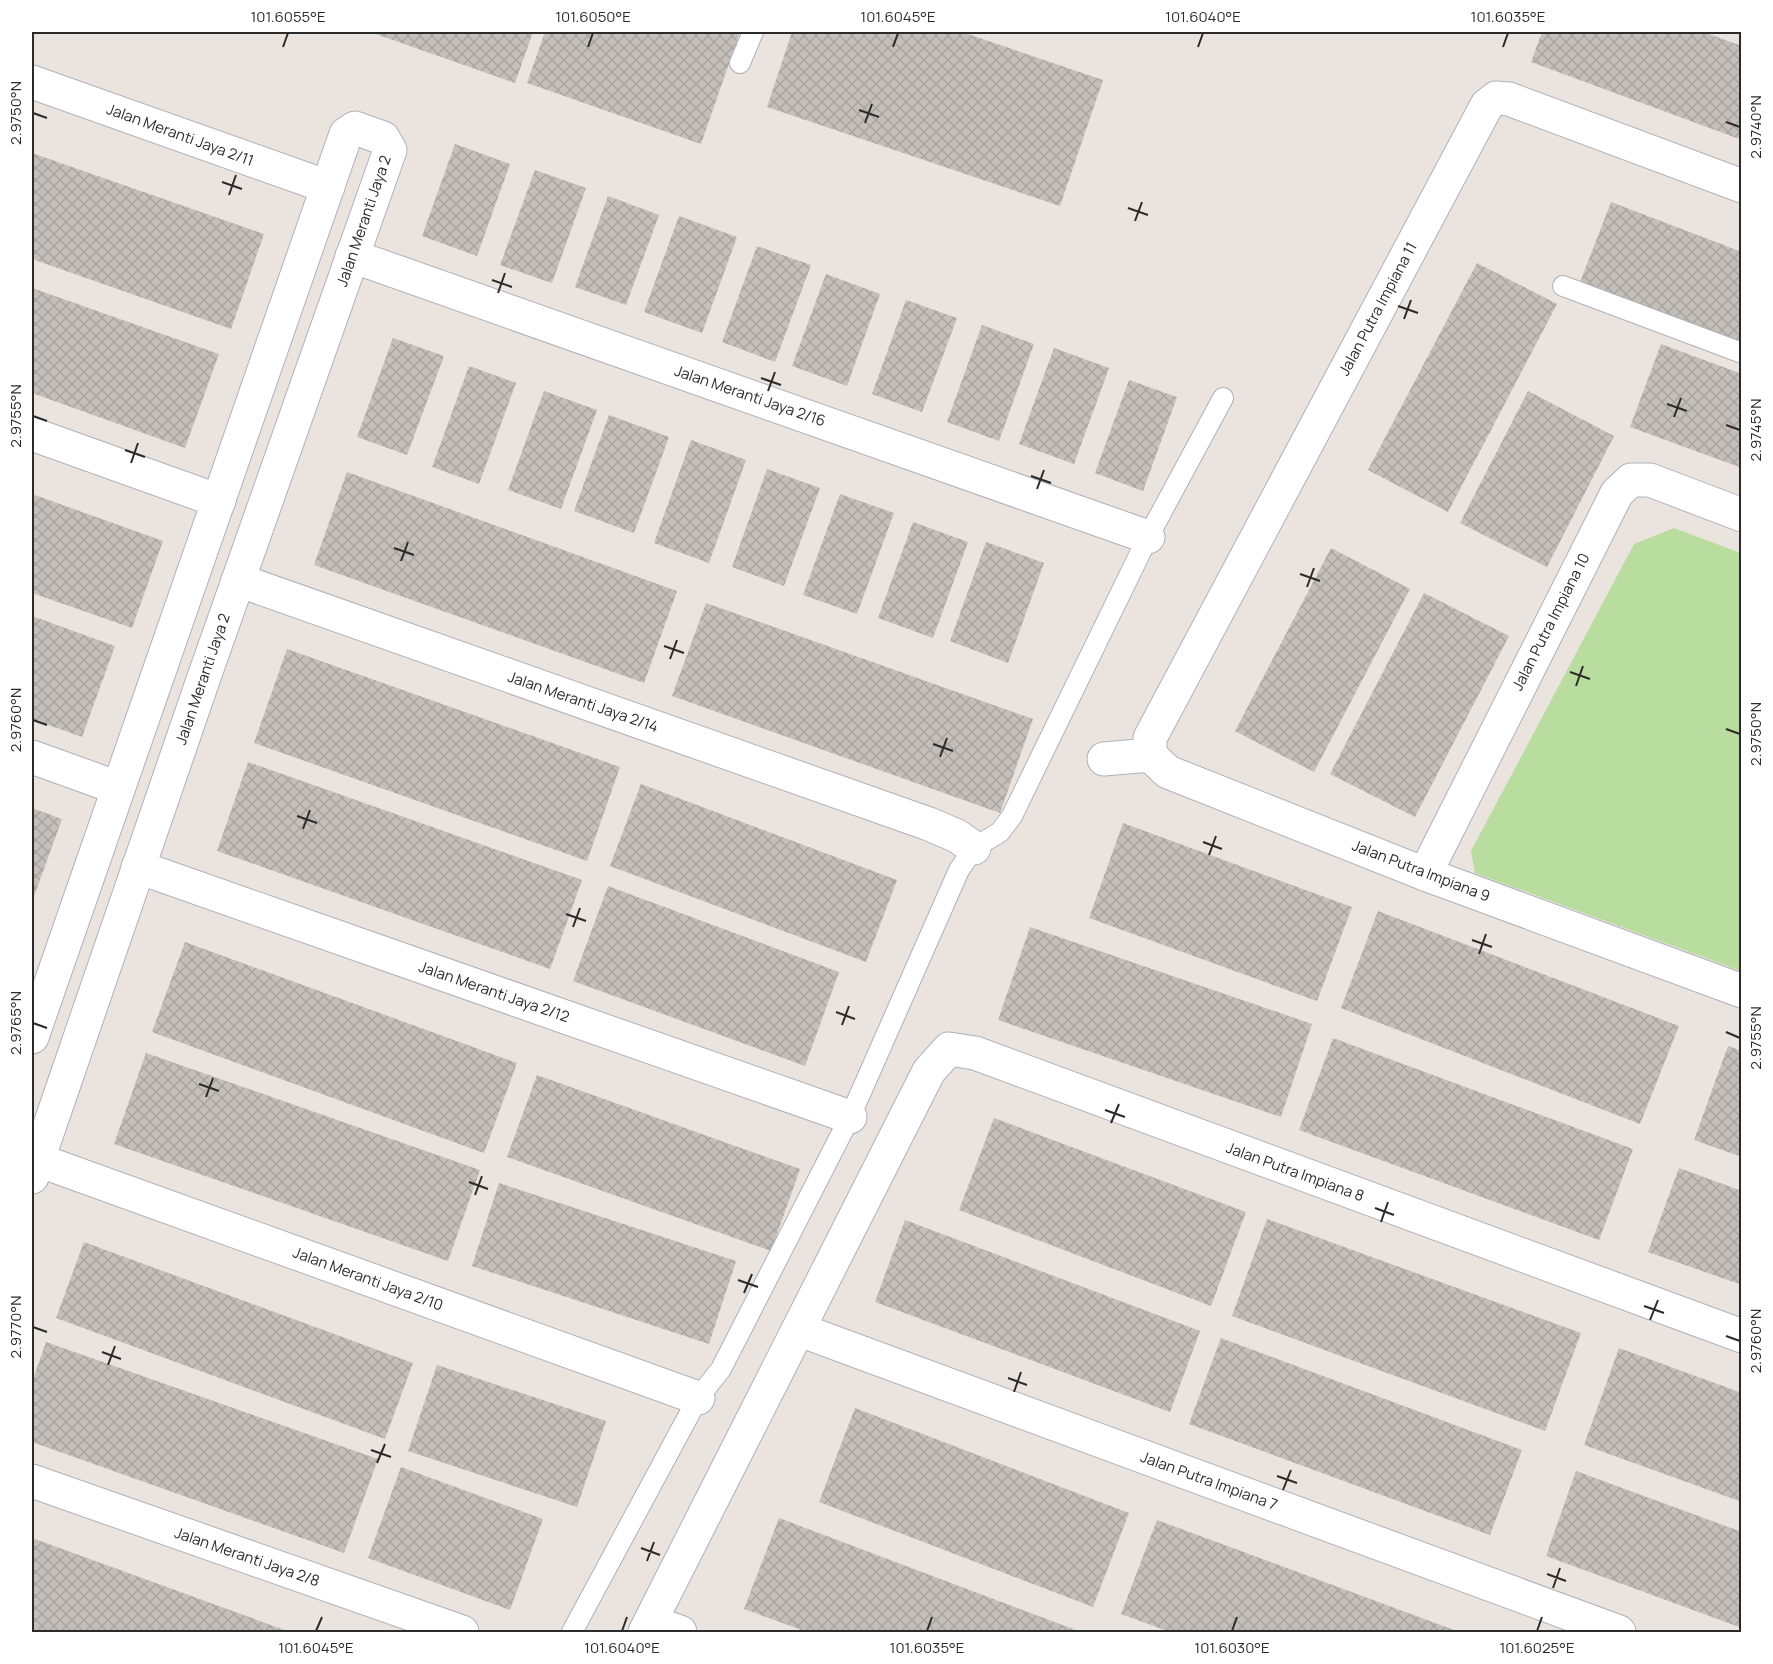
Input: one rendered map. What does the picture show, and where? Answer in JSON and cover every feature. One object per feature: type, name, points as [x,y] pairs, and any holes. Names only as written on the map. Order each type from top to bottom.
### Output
[{"type":"street","name":"Jalan Meranti Jaya 2/11","points":[[32,82],[328,187]]},
{"type":"street","name":"Jalan Putra Impiana 11","points":[[1150,755],[1150,738],[1487,105],[1496,98],[1509,99],[1742,186]]},
{"type":"street","name":"Jalan Meranti Jaya 2","points":[[32,1037],[346,134],[355,128],[382,138],[390,150],[34,1168]]},
{"type":"street","name":"Jalan Meranti Jaya 2/16","points":[[352,256],[1148,537]]},
{"type":"street","points":[[32,434],[219,501]]},
{"type":"street","name":"Jalan Putra Impiana 10","points":[[1425,874],[1617,493],[1632,480],[1650,480],[1742,515]]},
{"type":"street","name":"Jalan Meranti Jaya 2/14","points":[[238,580],[929,824],[957,836],[974,848]]},
{"type":"street","points":[[1104,759],[1150,755]]},
{"type":"street","name":"Jalan Putra Impiana 9","points":[[1150,755],[1168,772],[1425,874],[1742,991]]},
{"type":"street","points":[[32,757],[118,789]]},
{"type":"street","name":"Jalan Meranti Jaya 2/12","points":[[138,867],[850,1117]]},
{"type":"street","points":[[44,1000],[87,1015]]},
{"type":"street","name":"Jalan Putra Impiana 8","points":[[800,1330],[929,1071],[949,1049],[975,1053],[1742,1336]]},
{"type":"street","name":"Jalan Meranti Jaya 2/10","points":[[34,1168],[698,1398]]},
{"type":"street","points":[[659,1629],[800,1330]]},
{"type":"street","name":"Jalan Putra Impiana 7","points":[[800,1330],[1619,1632]]},
{"type":"street","name":"Jalan Meranti Jaya 2/8","points":[[32,1481],[462,1632]]},
{"type":"lane","points":[[740,63],[753,32]]},
{"type":"lane","points":[[1563,286],[1742,353]]},
{"type":"lane","points":[[572,1632],[698,1398],[721,1369],[850,1117],[959,870],[974,848],[1000,832],[1012,816],[1148,537],[1223,398]]},
{"type":"green space","points":[[1674,528],[1741,553],[1741,971],[1475,873],[1471,851],[1634,544]]},
{"type":"building","points":[[370,32],[533,32],[515,83]]},
{"type":"building","points":[[545,32],[740,32],[701,144],[527,83]]},
{"type":"building","points":[[792,32],[962,32],[1103,80],[1060,206],[767,107]]},
{"type":"building","points":[[1542,32],[1703,32],[1742,46],[1742,140],[1531,62]]},
{"type":"building","points":[[455,144],[510,164],[477,256],[422,236]]},
{"type":"building","points":[[32,153],[264,234],[231,329],[32,259]]},
{"type":"building","points":[[535,170],[586,188],[552,283],[500,265]]},
{"type":"building","points":[[608,196],[659,215],[626,305],[575,287]]},
{"type":"building","points":[[1611,202],[1742,252],[1742,347],[1579,285]]},
{"type":"building","points":[[679,216],[737,237],[702,333],[644,312]]},
{"type":"building","points":[[757,246],[811,265],[775,362],[722,342]]},
{"type":"building","points":[[1477,263],[1557,304],[1448,512],[1368,470]]},
{"type":"building","points":[[826,274],[880,294],[847,386],[792,366]]},
{"type":"building","points":[[32,288],[219,354],[185,448],[32,393]]},
{"type":"building","points":[[906,300],[957,318],[922,412],[872,394]]},
{"type":"building","points":[[982,325],[1034,344],[999,441],[947,422]]},
{"type":"building","points":[[393,338],[444,356],[407,455],[357,437]]},
{"type":"building","points":[[1661,344],[1742,374],[1742,468],[1630,427]]},
{"type":"building","points":[[1054,348],[1109,368],[1074,464],[1019,444]]},
{"type":"building","points":[[469,366],[516,383],[479,484],[432,467]]},
{"type":"building","points":[[1129,380],[1177,397],[1143,491],[1095,473]]},
{"type":"building","points":[[544,391],[597,410],[561,509],[508,490]]},
{"type":"building","points":[[1528,391],[1614,436],[1547,567],[1460,523]]},
{"type":"building","points":[[609,415],[669,437],[634,533],[574,511]]},
{"type":"building","points":[[691,440],[746,460],[709,563],[654,543]]},
{"type":"building","points":[[767,469],[820,488],[784,586],[732,567]]},
{"type":"building","points":[[347,472],[677,591],[644,683],[314,565]]},
{"type":"building","points":[[32,494],[163,541],[132,628],[32,593]]},
{"type":"building","points":[[840,494],[894,513],[857,614],[803,595]]},
{"type":"building","points":[[913,522],[968,542],[933,638],[878,618]]},
{"type":"building","points":[[986,542],[1044,563],[1008,663],[950,641]]},
{"type":"building","points":[[1331,548],[1410,589],[1314,772],[1235,731]]},
{"type":"building","points":[[1424,593],[1509,636],[1415,817],[1330,774]]},
{"type":"building","points":[[706,603],[1033,719],[1000,813],[672,696]]},
{"type":"building","points":[[32,616],[115,646],[82,737],[32,719]]},
{"type":"building","points":[[287,649],[620,767],[587,861],[254,743]]},
{"type":"building","points":[[248,762],[582,880],[550,969],[217,851]]},
{"type":"building","points":[[641,784],[897,880],[866,962],[610,866]]},
{"type":"building","points":[[32,808],[62,819],[32,902]]},
{"type":"building","points":[[1123,823],[1352,907],[1317,1001],[1089,918]]},
{"type":"building","points":[[608,886],[839,972],[805,1066],[573,981]]},
{"type":"building","points":[[1378,911],[1679,1026],[1640,1124],[1341,1008]]},
{"type":"building","points":[[1030,927],[1312,1024],[1281,1117],[998,1020]]},
{"type":"building","points":[[185,942],[517,1063],[484,1153],[152,1032]]},
{"type":"building","points":[[1333,1038],[1633,1149],[1599,1240],[1299,1130]]},
{"type":"building","points":[[1728,1046],[1742,1051],[1742,1157],[1694,1140]]},
{"type":"building","points":[[146,1053],[480,1170],[448,1261],[114,1144]]},
{"type":"building","points":[[537,1075],[800,1169],[771,1251],[507,1157]]},
{"type":"building","points":[[994,1118],[1246,1212],[1211,1306],[959,1210]]},
{"type":"building","points":[[1679,1168],[1742,1191],[1742,1285],[1648,1252]]},
{"type":"building","points":[[499,1183],[736,1261],[709,1344],[472,1266]]},
{"type":"building","points":[[1267,1219],[1581,1333],[1545,1431],[1232,1316]]},
{"type":"building","points":[[905,1220],[1200,1331],[1170,1412],[875,1302]]},
{"type":"building","points":[[84,1242],[413,1363],[385,1439],[56,1318]]},
{"type":"building","points":[[1221,1338],[1522,1450],[1490,1535],[1189,1424]]},
{"type":"building","points":[[46,1342],[378,1459],[344,1553],[32,1442],[32,1382]]},
{"type":"building","points":[[1619,1348],[1742,1393],[1742,1502],[1584,1445]]},
{"type":"building","points":[[437,1365],[606,1421],[577,1507],[408,1451]]},
{"type":"building","points":[[855,1408],[1129,1513],[1093,1607],[819,1502]]},
{"type":"building","points":[[401,1467],[543,1519],[510,1610],[368,1558]]},
{"type":"building","points":[[1576,1471],[1742,1532],[1742,1628],[1546,1556]]},
{"type":"building","points":[[779,1518],[1081,1632],[807,1632],[744,1609]]},
{"type":"building","points":[[1157,1520],[1454,1630],[1453,1632],[1170,1632],[1121,1614]]},
{"type":"building","points":[[32,1538],[290,1632],[32,1632]]}]
